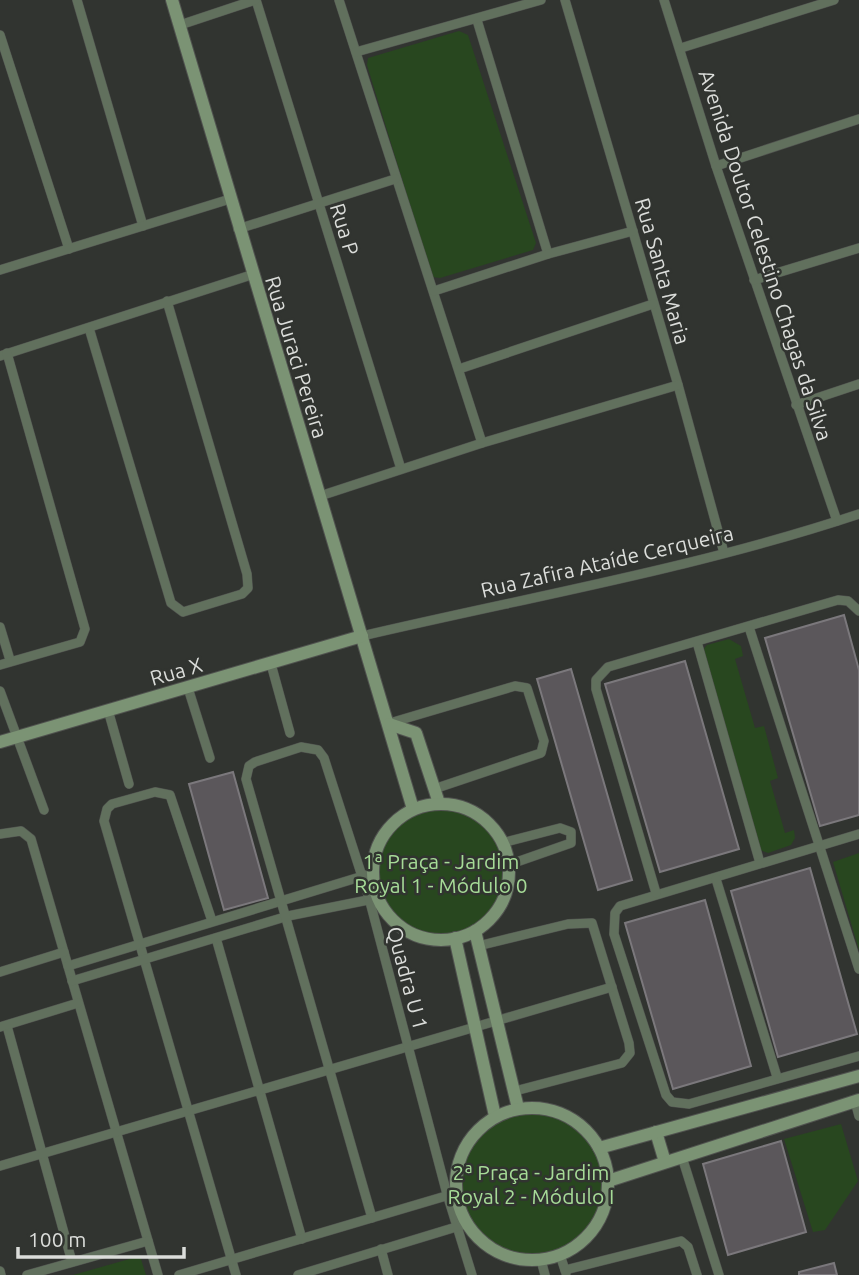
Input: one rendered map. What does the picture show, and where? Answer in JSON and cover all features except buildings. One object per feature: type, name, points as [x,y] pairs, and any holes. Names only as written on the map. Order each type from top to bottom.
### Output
[{"type":"street","points":[[77,0],[144,226]]},
{"type":"street","name":"Rua Juraci Pereira","points":[[172,0],[251,275],[413,809]]},
{"type":"street","points":[[180,25],[256,0]]},
{"type":"street","name":"Rua P","points":[[256,0],[401,469]]},
{"type":"street","points":[[339,0],[482,443]]},
{"type":"street","points":[[356,52],[541,0]]},
{"type":"street","name":"Rua Santa Maria","points":[[565,0],[634,230],[724,553]]},
{"type":"street","name":"Avenida Doutor Celestino Chagas da Silva","points":[[664,0],[716,166],[836,521]]},
{"type":"street","points":[[681,48],[834,0]]},
{"type":"street","points":[[477,20],[548,254]]},
{"type":"street","points":[[0,35],[69,249]]},
{"type":"street","points":[[716,166],[859,119]]},
{"type":"street","points":[[239,229],[395,179]]},
{"type":"street","points":[[0,270],[230,199]]},
{"type":"street","points":[[434,291],[548,254],[634,230]]},
{"type":"street","points":[[754,280],[859,248]]},
{"type":"street","points":[[0,665],[80,642],[85,629],[4,355],[251,275]]},
{"type":"street","points":[[89,328],[171,603],[183,612],[242,594],[247,588],[247,574],[167,301]]},
{"type":"street","points":[[459,369],[653,304]]},
{"type":"street","points":[[796,405],[859,384]]},
{"type":"street","points":[[320,496],[482,443],[678,385]]},
{"type":"street","name":"Rua Zafira Ataíde Cerqueira","points":[[362,636],[554,592],[619,581],[859,514]]},
{"type":"street","points":[[656,894],[596,680],[608,667],[838,600],[848,601],[859,611]]},
{"type":"street","points":[[0,627],[10,660]]},
{"type":"street","points":[[749,627],[859,969]]},
{"type":"street","name":"Rua X","points":[[0,742],[362,636]]},
{"type":"street","points":[[697,642],[760,863]]},
{"type":"street","points":[[271,664],[290,733]]},
{"type":"street","points":[[388,724],[515,686],[527,688],[544,741],[541,753],[434,789]]},
{"type":"street","points":[[188,688],[209,758]]},
{"type":"street","points":[[0,691],[44,810]]},
{"type":"street","points":[[108,710],[129,784]]},
{"type":"street","points":[[388,724],[416,733],[439,803]]},
{"type":"street","points":[[368,875],[384,835],[397,820],[413,809],[439,803],[474,813],[495,831],[502,843],[508,865],[506,888],[497,909],[475,931],[455,939],[424,938],[409,932],[373,898],[368,875],[324,758],[318,750],[301,747],[249,766],[246,779],[284,902],[372,1218]]},
{"type":"street","points":[[212,921],[174,801],[164,792],[112,804],[104,815],[104,821],[236,1275]]},
{"type":"street","points":[[502,843],[560,828],[571,832],[573,837],[571,843],[559,850],[508,865]]},
{"type":"street","points":[[0,834],[21,831],[31,839],[158,1275]]},
{"type":"street","points":[[859,834],[620,906],[615,913],[614,934],[666,1095],[671,1102],[689,1104],[859,1056]]},
{"type":"street","points":[[68,966],[139,942],[284,902],[368,875]]},
{"type":"street","points":[[716,878],[777,1077]]},
{"type":"street","points":[[72,981],[288,916],[373,898]]},
{"type":"street","name":"Quadra U 1","points":[[373,898],[408,1046],[451,1194]]},
{"type":"street","points":[[478,946],[568,924],[586,922],[594,925],[629,1043],[630,1053],[622,1063],[515,1091]]},
{"type":"street","points":[[475,931],[518,1108]]},
{"type":"street","points":[[216,938],[302,1239]]},
{"type":"street","points":[[455,939],[495,1116]]},
{"type":"street","points":[[0,972],[64,952]]},
{"type":"street","points":[[0,1166],[118,1134],[612,987]]},
{"type":"street","points":[[72,1262],[44,1152],[4,1026],[78,1003]]},
{"type":"street","points":[[599,1148],[859,1076]]},
{"type":"street","points":[[608,1181],[857,1101],[859,1116]]},
{"type":"street","points":[[462,1225],[491,1249],[515,1258],[541,1260],[560,1255],[592,1231],[604,1208],[608,1181],[599,1148],[585,1128],[565,1115],[542,1108],[518,1108],[495,1116],[468,1140],[451,1194],[462,1225],[472,1275]]},
{"type":"street","points":[[656,1132],[666,1162]]},
{"type":"street","points":[[682,1157],[719,1275]]},
{"type":"street","points":[[179,1275],[451,1194]]},
{"type":"street","points":[[298,1275],[312,1273],[462,1225]]},
{"type":"street","points":[[27,1275],[148,1241]]},
{"type":"street","points":[[560,1255],[566,1272],[681,1241],[688,1247],[697,1275]]},
{"type":"street","points":[[381,1249],[388,1275]]},
{"type":"street","points":[[541,1260],[545,1275]]},
{"type":"green space","points":[[459,31],[468,35],[536,243],[533,250],[440,278],[432,277],[367,65],[368,58]]},
{"type":"green space","points":[[729,639],[741,646],[743,656],[735,659],[755,728],[764,726],[778,778],[770,781],[785,833],[794,830],[795,838],[791,845],[768,853],[760,850],[702,651],[707,645]]},
{"type":"green space","name":"1ª Praça - Jardim Royal 1 - Módulo 0","points":[[441,809],[466,814],[486,828],[500,848],[505,873],[500,898],[486,918],[466,932],[441,937],[416,932],[396,918],[382,898],[377,873],[382,848],[396,828],[416,814]]},
{"type":"green space","points":[[859,853],[859,950],[833,862]]},
{"type":"green space","name":"2ª Praça - Jardim Royal 2 - Módulo I","points":[[531,1113],[558,1118],[581,1134],[597,1157],[602,1184],[597,1211],[581,1234],[558,1250],[531,1255],[504,1250],[481,1234],[465,1211],[460,1184],[465,1157],[481,1134],[504,1118]]},
{"type":"green space","points":[[841,1124],[858,1181],[825,1230],[813,1232],[784,1139]]},
{"type":"green space","points":[[140,1256],[146,1275],[73,1275]]}]
